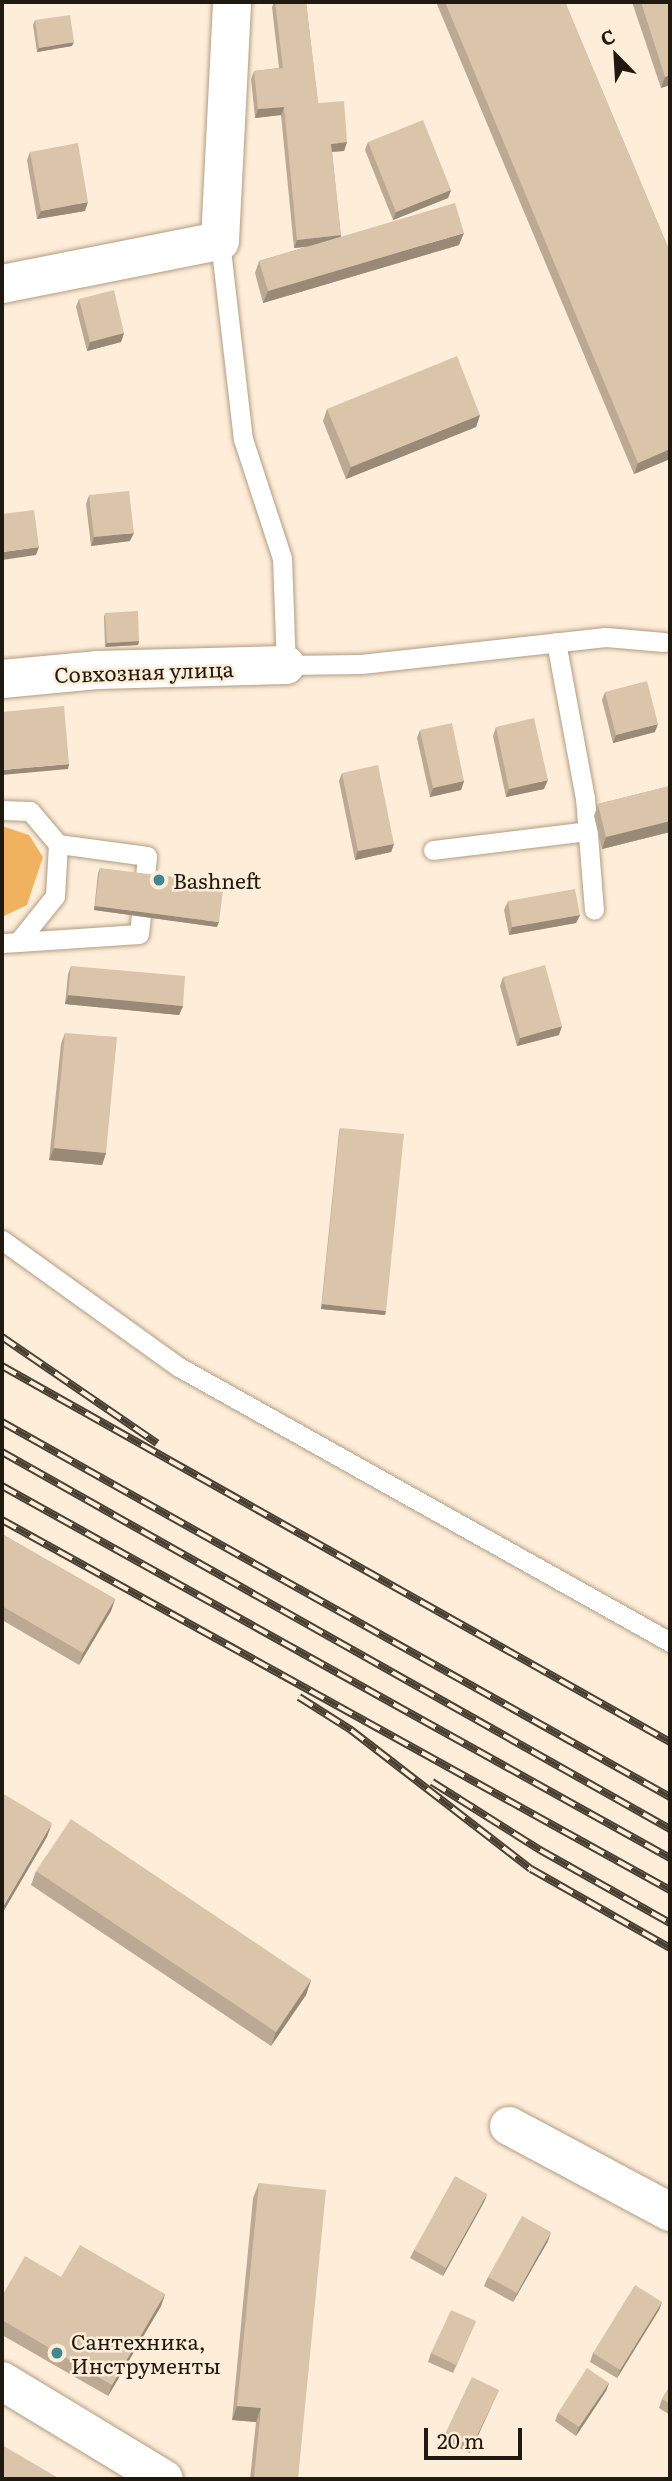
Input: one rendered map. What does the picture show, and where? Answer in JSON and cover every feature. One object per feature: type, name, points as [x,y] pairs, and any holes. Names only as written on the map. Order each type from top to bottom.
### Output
[{"type":"street","points":[[2,284],[220,241],[232,2]]},
{"type":"street","name":"Совхозная улица","points":[[2,678],[97,670],[286,666]]},
{"type":"street","points":[[509,2126],[670,2212]]},
{"type":"street","points":[[2,2381],[162,2479]]},
{"type":"lane","points":[[220,241],[243,439],[282,558],[286,666],[361,664],[606,637],[664,642]]},
{"type":"lane","points":[[556,642],[585,798],[594,911]]},
{"type":"lane","points":[[2,810],[30,811],[58,844],[147,856],[139,934],[10,942]]},
{"type":"lane","points":[[433,850],[588,831]]},
{"type":"lane","points":[[10,942],[55,896],[58,844]]},
{"type":"lane","points":[[2,1240],[178,1367],[670,1643]]},
{"type":"shaded area","points":[[2,826],[29,835],[43,857],[27,905],[2,917]]},
{"type":"building","points":[[275,2],[306,2],[318,103],[344,101],[347,142],[331,144],[341,235],[297,240],[284,107],[258,109],[254,71],[283,68]]},
{"type":"building","points":[[445,2],[565,2],[670,252],[670,449],[638,463]]},
{"type":"building","points":[[641,2],[670,2],[670,75],[665,77]]},
{"type":"building","points":[[70,15],[74,42],[39,48],[35,20]]},
{"type":"building","points":[[423,120],[451,190],[396,212],[368,142]]},
{"type":"building","points":[[78,143],[88,202],[41,211],[30,152]]},
{"type":"building","points":[[455,203],[464,233],[268,291],[259,261]]},
{"type":"building","points":[[114,290],[124,333],[90,342],[79,299]]},
{"type":"building","points":[[457,356],[480,415],[351,467],[327,409]]},
{"type":"building","points":[[129,491],[134,533],[94,537],[89,495]]},
{"type":"building","points":[[34,510],[39,547],[3,552],[2,514]]},
{"type":"building","points":[[138,611],[139,641],[107,643],[105,613]]},
{"type":"building","points":[[647,681],[658,724],[616,735],[605,692]]},
{"type":"building","points":[[64,706],[69,764],[2,770],[2,712]]},
{"type":"building","points":[[534,718],[548,780],[509,789],[496,727]]},
{"type":"building","points":[[452,723],[464,781],[433,788],[420,730]]},
{"type":"building","points":[[378,765],[394,844],[358,851],[342,773]]},
{"type":"building","points":[[670,786],[670,821],[606,837],[598,804]]},
{"type":"building","points":[[100,868],[198,880],[197,886],[199,880],[224,883],[219,922],[95,906]]},
{"type":"building","points":[[575,889],[580,915],[512,927],[508,901]]},
{"type":"building","points":[[545,965],[562,1026],[520,1038],[503,977]]},
{"type":"building","points":[[71,966],[185,976],[183,1006],[68,995]]},
{"type":"building","points":[[65,1033],[117,1037],[106,1153],[54,1148]]},
{"type":"building","points":[[340,1128],[404,1134],[386,1311],[322,1304]]},
{"type":"building","points":[[2,1534],[115,1599],[83,1653],[2,1606]]},
{"type":"building","points":[[2,1793],[52,1823],[4,1905],[2,1904]]},
{"type":"building","points":[[71,1819],[311,1980],[276,2032],[36,1871]]},
{"type":"building","points":[[455,2176],[487,2194],[446,2268],[414,2250]]},
{"type":"building","points":[[259,2183],[326,2190],[298,2479],[254,2477],[261,2408],[237,2406]]},
{"type":"building","points":[[522,2216],[551,2232],[517,2293],[488,2277]]},
{"type":"building","points":[[80,2245],[165,2294],[112,2385],[2,2320],[2,2296],[25,2256],[61,2277]]},
{"type":"building","points":[[635,2285],[662,2302],[620,2370],[593,2353]]},
{"type":"building","points":[[451,2310],[476,2321],[456,2365],[431,2353]]},
{"type":"building","points":[[587,2368],[609,2383],[579,2427],[558,2413]]},
{"type":"building","points":[[472,2377],[499,2390],[473,2444],[446,2432]]},
{"type":"building","points":[[670,2386],[670,2404],[662,2399]]},
{"type":"building","points":[[2,2445],[60,2479],[2,2479]]},
{"type":"railway","points":[[2,1337],[157,1443]]},
{"type":"railway","points":[[2,1366],[670,1742]]},
{"type":"railway","points":[[2,1422],[670,1797]]},
{"type":"railway","points":[[2,1452],[670,1829]]},
{"type":"railway","points":[[2,1486],[670,1858]]},
{"type":"railway","points":[[2,1520],[670,1890]]},
{"type":"railway","points":[[299,1697],[351,1730],[531,1869],[670,1948]]},
{"type":"railway","points":[[432,1782],[540,1850],[670,1923]]},
{"type":"place","name":"Bashneft","points":[[159,880]]},
{"type":"place","name":"Сантехника, Инструменты","points":[[57,2353]]}]
